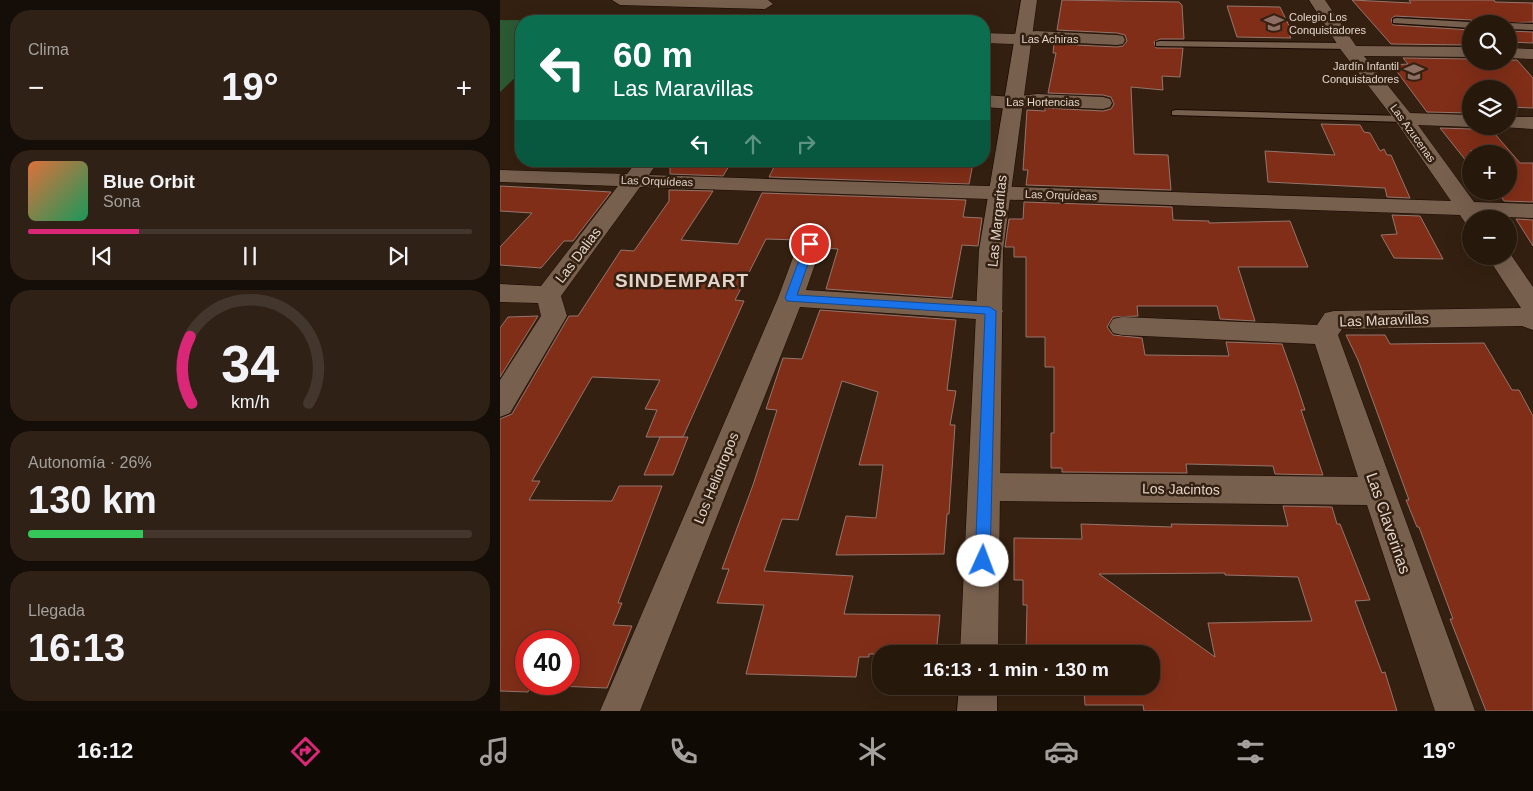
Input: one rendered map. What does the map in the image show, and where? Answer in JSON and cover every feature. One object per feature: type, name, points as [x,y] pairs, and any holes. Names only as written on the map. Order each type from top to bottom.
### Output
[{"type":"street","points":[[620,0],[767,2]]},
{"type":"street","name":"Las Margaritas","points":[[979,645],[991,250],[1028,0]]},
{"type":"street","name":"Las Azucenas","points":[[1317,0],[1349,49],[1404,119],[1467,210]]},
{"type":"street","points":[[757,15],[767,2]]},
{"type":"street","name":"Las Achiras","points":[[990,38],[1117,40]]},
{"type":"street","points":[[1349,49],[1462,52]]},
{"type":"street","points":[[1517,53],[1533,54]]},
{"type":"street","name":"Las Hortencias","points":[[990,102],[1012,103],[1037,100],[1103,103]]},
{"type":"street","points":[[1404,119],[1462,121]]},
{"type":"street","points":[[1517,123],[1533,123]]},
{"type":"street","name":"Las Dalias","points":[[500,405],[554,316],[548,295],[644,167]]},
{"type":"street","name":"Las Orquídeas","points":[[500,176],[999,193],[1462,214]]},
{"type":"street","name":"Las Orquídeas","points":[[1517,212],[1533,211]]},
{"type":"street","name":"Los Heliotropos","points":[[620,711],[791,298],[810,244]]},
{"type":"street","points":[[1505,265],[1533,306]]},
{"type":"street","points":[[500,293],[548,295]]},
{"type":"street","points":[[791,298],[990,311]]},
{"type":"street","name":"Las Maravillas","points":[[1122,326],[1325,335],[1334,320],[1527,317],[1533,321]]},
{"type":"street","name":"Las Claverinas","points":[[1325,335],[1455,711]]},
{"type":"street","name":"Los Jacintos","points":[[985,487],[1378,491]]},
{"type":"street","points":[[977,711],[978,695]]},
{"type":"lane","points":[[1396,22],[1462,24]]},
{"type":"lane","points":[[1517,26],[1533,27]]},
{"type":"lane","points":[[1160,44],[1349,49]]},
{"type":"lane","points":[[1176,113],[1404,119]]},
{"type":"green space","points":[[500,20],[515,20],[515,78],[500,92]]},
{"type":"building","points":[[1062,0],[1179,2],[1182,5],[1184,39],[1160,39],[1154,42],[1156,48],[1183,48],[1180,77],[1162,76],[1163,90],[1131,87],[1134,154],[1168,155],[1171,190],[1026,185],[1028,170],[1023,170],[1027,110],[1045,111],[1045,108],[1103,111],[1111,109],[1114,104],[1111,97],[1103,95],[1048,93],[1056,53],[1053,53],[1054,44],[1117,47],[1123,46],[1127,41],[1125,35],[1117,33],[1057,30]]},
{"type":"building","points":[[1352,0],[1411,3],[1409,0],[1494,0],[1495,2],[1533,3],[1533,22],[1517,23],[1517,15],[1462,15],[1462,20],[1395,16],[1391,19],[1393,25],[1462,29],[1462,45],[1391,44]]},
{"type":"building","name":"Colegio Los Conquistadores","points":[[1227,6],[1280,7],[1292,32],[1288,32],[1291,38],[1237,37]]},
{"type":"building","points":[[1517,31],[1533,32],[1533,43],[1517,42]]},
{"type":"building","points":[[1403,58],[1462,59],[1462,70],[1517,70],[1517,60],[1533,78],[1533,108],[1517,107],[1517,80],[1462,80],[1462,113],[1427,112],[1392,65],[1408,64]]},
{"type":"building","points":[[1321,124],[1360,125],[1364,132],[1370,133],[1380,151],[1384,149],[1387,155],[1391,155],[1410,198],[1387,197],[1385,188],[1268,182],[1265,151],[1335,155]]},
{"type":"building","points":[[1440,128],[1462,129],[1462,135],[1496,135],[1504,145],[1462,145],[1462,156]]},
{"type":"building","points":[[1517,160],[1520,163],[1533,163],[1533,202],[1504,201],[1517,200]]},
{"type":"building","points":[[670,167],[728,167],[723,176],[670,174]]},
{"type":"building","points":[[774,167],[972,167],[969,184],[769,177]]},
{"type":"building","points":[[500,186],[611,192],[573,241],[564,241],[541,268],[500,265],[500,247],[532,213],[500,211]]},
{"type":"building","points":[[669,190],[713,191],[681,240],[738,244],[762,193],[966,200],[963,217],[982,218],[978,246],[962,245],[952,298],[826,289],[838,249],[823,248],[823,243],[819,238],[811,234],[799,240],[766,239],[735,300],[744,301],[683,437],[646,437],[657,410],[645,409],[660,380],[592,377],[532,481],[540,481],[529,500],[612,501],[619,486],[662,486],[618,603],[622,603],[613,625],[632,626],[607,688],[580,687],[580,630],[515,630],[515,692],[500,691],[500,419],[512,414],[569,316],[578,316],[621,250],[634,251],[669,201]]},
{"type":"building","points":[[1024,202],[1172,207],[1173,220],[1209,221],[1209,223],[1290,221],[1308,267],[1238,267],[1255,321],[1220,319],[1217,306],[1137,306],[1138,316],[1113,317],[1107,327],[1113,335],[1142,338],[1145,355],[1229,356],[1226,342],[1282,344],[1305,410],[1301,410],[1323,475],[1275,474],[1273,466],[1186,464],[1187,473],[1062,472],[1062,468],[1051,468],[1051,433],[1054,433],[1054,367],[1045,367],[1045,337],[1026,337],[1026,257],[1014,257],[1014,247],[1005,247],[1009,219],[1023,219]]},
{"type":"building","points":[[1392,215],[1420,216],[1443,259],[1394,258],[1381,235],[1397,234]]},
{"type":"building","points":[[1517,219],[1533,220],[1533,246],[1517,221]]},
{"type":"building","points":[[820,310],[956,320],[947,390],[956,391],[950,425],[955,425],[949,514],[947,514],[944,554],[836,555],[846,516],[876,518],[883,465],[859,465],[878,392],[842,381],[798,520],[782,519],[764,571],[853,576],[844,614],[940,615],[937,645],[872,645],[872,654],[869,654],[869,657],[859,657],[856,677],[746,674],[764,605],[717,603],[729,569],[722,569],[753,485],[777,410],[766,409],[783,358],[802,359]]},
{"type":"building","points":[[538,316],[500,377],[500,328],[508,317]]},
{"type":"building","points":[[1346,335],[1385,335],[1390,344],[1484,343],[1512,390],[1519,390],[1533,416],[1533,711],[1486,711],[1450,619],[1453,619],[1419,527],[1417,527],[1406,500],[1409,500],[1358,360]]},
{"type":"building","points":[[660,437],[688,437],[673,475],[644,475]]},
{"type":"building","points":[[1283,506],[1332,507],[1337,524],[1340,524],[1370,600],[1355,601],[1382,673],[1385,672],[1397,711],[1144,711],[1143,705],[1085,705],[1084,695],[1160,695],[1160,645],[1026,645],[1027,605],[1023,605],[1023,580],[1014,580],[1014,538],[1082,539],[1081,524],[1172,527],[1171,524],[1288,526]],"holes":[[[1225,573],[1225,575],[1298,577],[1312,621],[1208,623],[1215,657],[1099,574]]]},
{"type":"place","name":"Colegio Los Conquistadores","points":[[1274,23]]},
{"type":"place","name":"Jardín Infantil Conquistadores","points":[[1414,72]]},
{"type":"district","name":"SINDEMPART","points":[[682,280]]},
{"type":"route","points":[[810,244],[791,298],[990,311],[983,561]]}]
